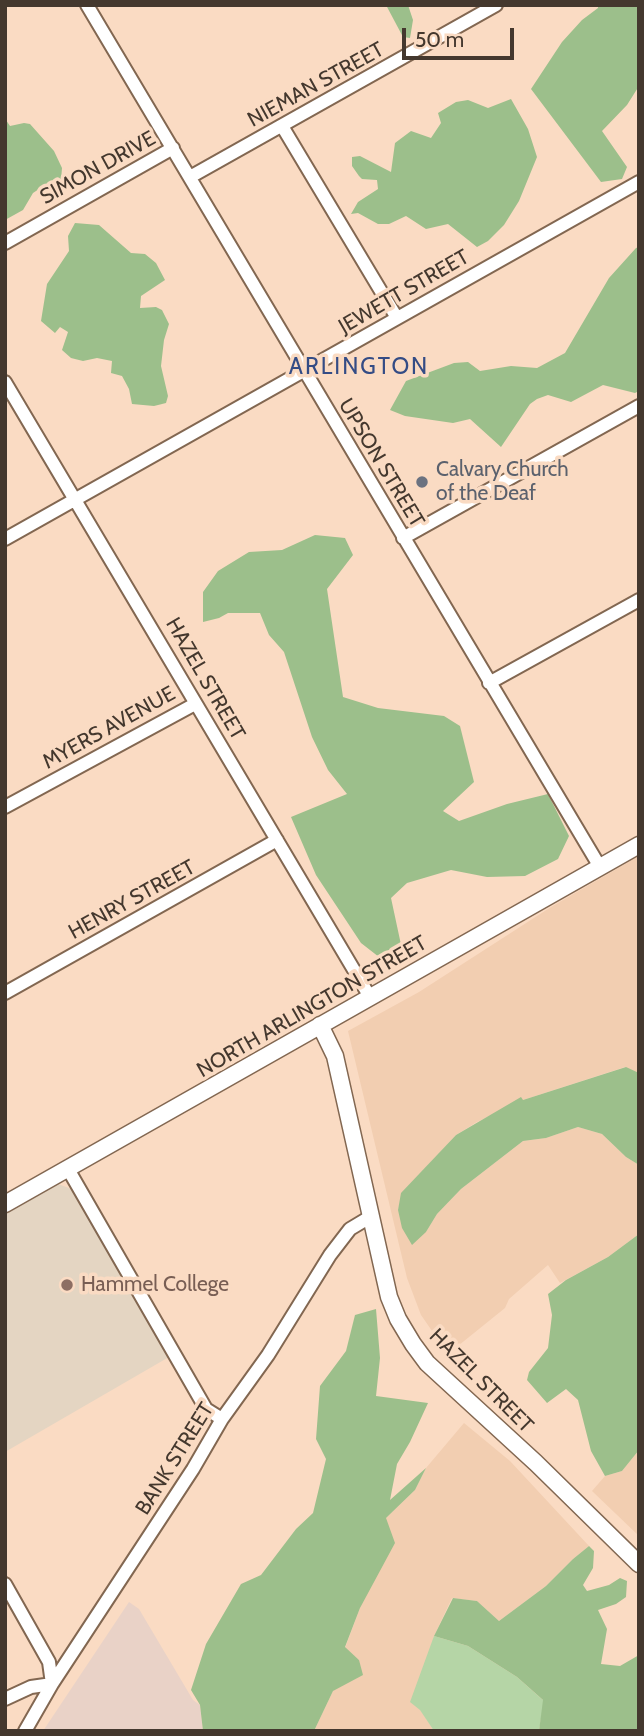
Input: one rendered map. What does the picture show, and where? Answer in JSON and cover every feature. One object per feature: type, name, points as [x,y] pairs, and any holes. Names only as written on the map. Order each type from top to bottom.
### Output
[{"type":"street","name":"UPSON STREET","points":[[87,5],[600,867]]},
{"type":"street","name":"NIEMAN STREET","points":[[190,177],[496,5]]},
{"type":"street","points":[[282,126],[397,318]]},
{"type":"street","name":"SIMON DRIVE","points":[[5,243],[173,148]]},
{"type":"street","name":"JEWETT STREET","points":[[5,539],[639,182]]},
{"type":"street","name":"HAZEL STREET","points":[[5,382],[370,997]]},
{"type":"street","points":[[403,538],[639,406]]},
{"type":"street","points":[[489,683],[639,600]]},
{"type":"street","name":"MYERS AVENUE","points":[[5,807],[195,704]]},
{"type":"street","name":"HENRY STREET","points":[[5,993],[277,840]]},
{"type":"street","name":"NORTH ARLINGTON STREET","points":[[5,1204],[639,845]]},
{"type":"street","name":"HAZEL STREET","points":[[320,1024],[335,1056],[388,1297],[398,1319],[424,1359],[639,1564]]},
{"type":"street","points":[[68,1169],[206,1409],[222,1419]]},
{"type":"street","name":"BANK STREET","points":[[25,1731],[52,1685],[193,1469],[222,1419],[268,1355],[330,1255],[350,1229],[370,1217]]},
{"type":"street","points":[[5,1584],[49,1662],[52,1685],[31,1687],[5,1699]]},
{"type":"shaded area","points":[[639,856],[639,1073],[625,1067],[523,1100],[477,1122],[456,1135],[402,1193],[398,1210],[426,1232],[437,1214],[461,1189],[523,1141],[546,1138],[578,1127],[602,1134],[626,1157],[639,1165],[639,1234],[608,1257],[560,1283],[548,1265],[509,1299],[505,1308],[448,1354],[421,1315],[407,1278],[348,1031],[419,992],[551,907]]},
{"type":"shaded area","name":"Hammel College","points":[[58,1184],[69,1188],[82,1201],[169,1357],[5,1452],[5,1214]]},
{"type":"shaded area","points":[[464,1423],[510,1461],[589,1546],[546,1586],[499,1621],[477,1601],[452,1598],[434,1636],[420,1709],[434,1731],[314,1731],[333,1691],[359,1660],[345,1648],[360,1608],[386,1518],[415,1490],[426,1468]]},
{"type":"shaded area","points":[[639,1450],[639,1536],[592,1491],[605,1476],[622,1471]]},
{"type":"shaded area","points":[[129,1602],[139,1609],[193,1700],[200,1705],[203,1731],[43,1731]]},
{"type":"green space","points":[[386,5],[408,5],[413,20],[410,38],[403,37]]},
{"type":"green space","points":[[598,5],[639,5],[639,86],[627,105],[602,131],[627,167],[622,179],[601,182],[531,89],[562,42]]},
{"type":"green space","points":[[511,99],[528,129],[537,157],[519,201],[504,225],[488,241],[477,247],[448,224],[426,229],[406,216],[389,224],[378,224],[358,213],[351,214],[358,202],[378,189],[377,180],[362,179],[359,176],[352,166],[352,157],[360,156],[391,172],[395,143],[411,131],[431,138],[441,123],[438,113],[456,102],[468,100],[488,108]]},
{"type":"green space","points":[[5,103],[6,120],[10,126],[30,124],[54,151],[62,168],[61,180],[45,185],[33,193],[23,210],[5,220]]},
{"type":"green space","points":[[75,223],[99,225],[131,253],[145,254],[156,263],[165,280],[141,296],[140,308],[156,307],[162,310],[169,324],[161,366],[168,396],[166,403],[154,406],[132,404],[129,389],[122,376],[111,373],[112,361],[97,358],[83,361],[71,358],[62,350],[68,332],[60,327],[55,333],[41,321],[47,284],[69,251],[68,236]]},
{"type":"green space","points":[[639,247],[639,391],[635,393],[603,385],[571,402],[548,395],[537,399],[530,404],[501,447],[470,419],[453,423],[405,416],[390,410],[406,381],[454,363],[468,362],[480,371],[511,366],[537,368],[565,353],[609,278]]},
{"type":"green space","points":[[315,535],[345,538],[353,555],[327,589],[343,697],[378,708],[444,716],[460,726],[474,782],[443,811],[459,821],[507,804],[548,794],[569,836],[558,859],[525,876],[487,877],[451,870],[407,883],[391,898],[403,954],[379,957],[361,943],[316,875],[291,817],[347,794],[328,770],[312,737],[284,652],[269,635],[260,613],[228,613],[203,622],[203,592],[218,571],[249,552],[282,550]]},
{"type":"green space","points":[[626,1067],[639,1073],[639,1165],[626,1157],[602,1134],[578,1127],[546,1138],[523,1141],[461,1189],[412,1245],[402,1228],[398,1210],[401,1193],[456,1135],[521,1097],[523,1100]]},
{"type":"green space","points":[[639,1234],[639,1450],[622,1471],[605,1476],[591,1451],[578,1400],[566,1389],[547,1403],[527,1380],[529,1372],[548,1348],[552,1315],[548,1294],[566,1280],[608,1257]]},
{"type":"green space","points":[[376,1309],[380,1358],[376,1396],[428,1403],[397,1464],[390,1500],[426,1468],[415,1490],[386,1518],[395,1543],[360,1608],[345,1647],[359,1660],[363,1675],[333,1691],[314,1731],[203,1731],[200,1705],[191,1690],[206,1644],[241,1584],[261,1575],[296,1529],[313,1513],[326,1459],[316,1439],[320,1386],[346,1351],[355,1315]]},
{"type":"green space","points":[[589,1546],[594,1551],[593,1568],[583,1585],[587,1591],[609,1585],[620,1578],[627,1581],[626,1597],[616,1604],[598,1610],[607,1629],[601,1664],[620,1666],[639,1655],[639,1731],[539,1731],[543,1700],[517,1677],[468,1646],[434,1636],[453,1598],[477,1601],[499,1621],[546,1586]]},
{"type":"green space","points":[[434,1636],[468,1646],[517,1677],[544,1701],[539,1731],[434,1731],[420,1710],[410,1702]]},
{"type":"place","name":"Calvary Church of the Deaf","points":[[422,482]]},
{"type":"place","name":"Hammel College","points":[[67,1285]]},
{"type":"district","name":"ARLINGTON","points":[[359,367]]}]
